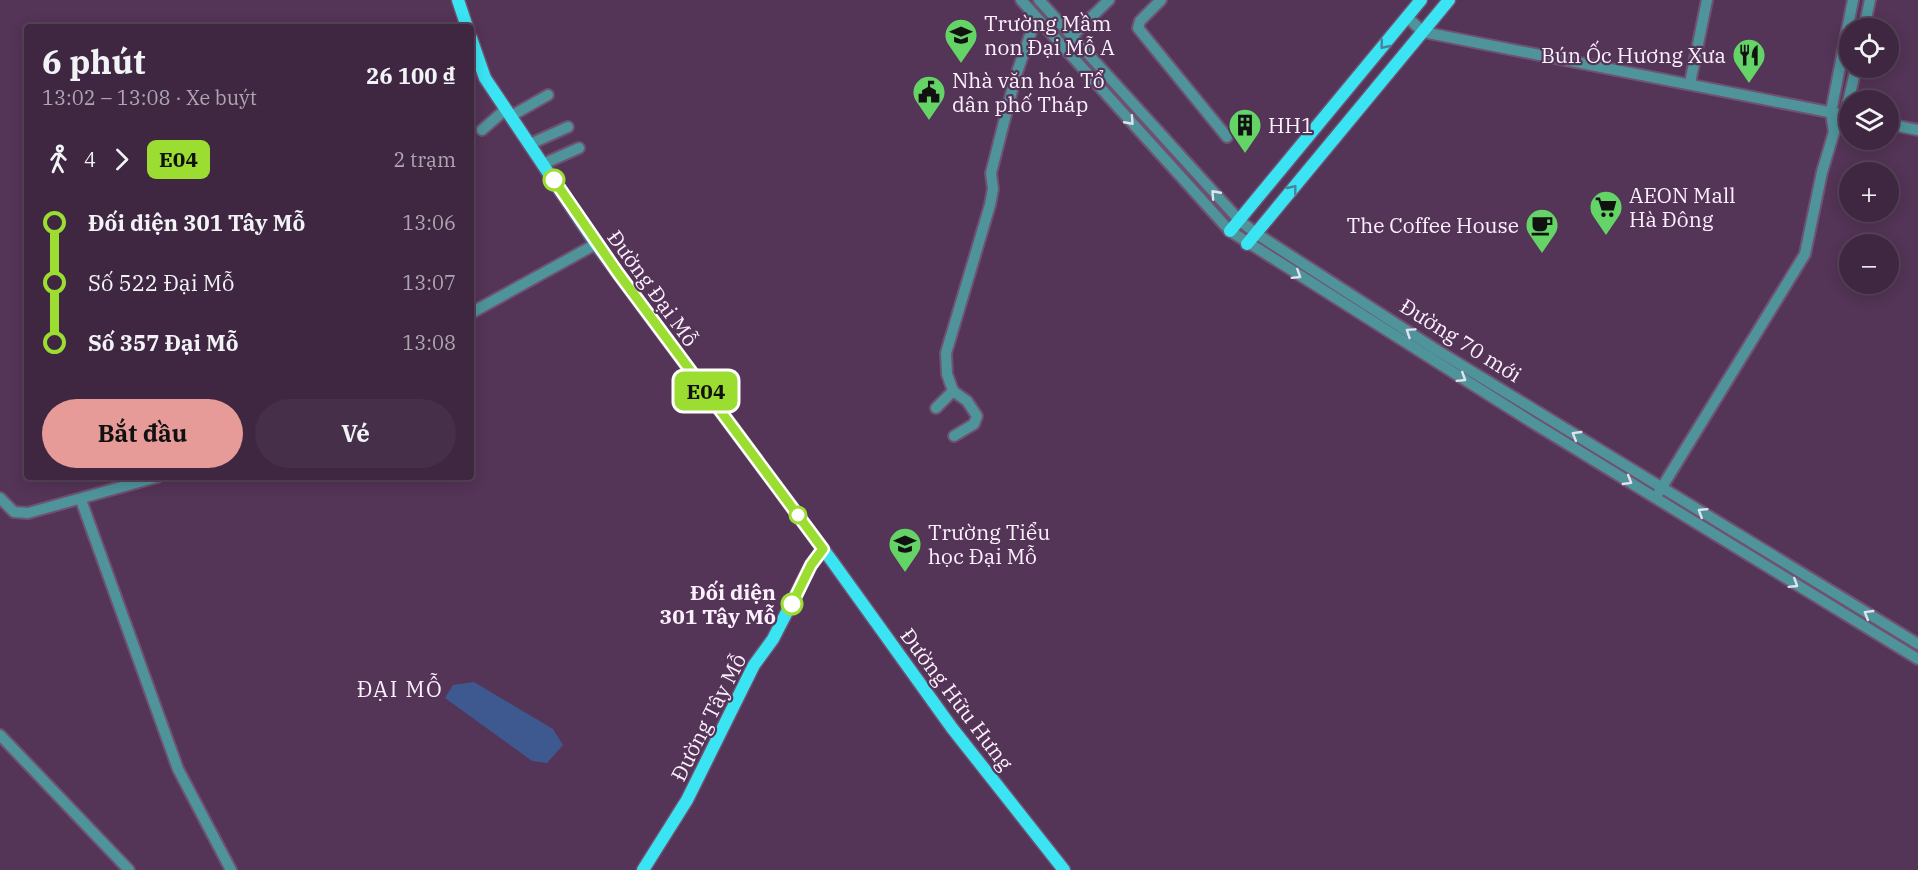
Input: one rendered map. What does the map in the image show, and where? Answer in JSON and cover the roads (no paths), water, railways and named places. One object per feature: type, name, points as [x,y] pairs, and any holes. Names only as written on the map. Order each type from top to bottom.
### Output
[{"type":"main road","points":[[458,0],[466,24]]},
{"type":"main road","points":[[1230,231],[1421,0]]},
{"type":"main road","points":[[1247,244],[1449,0]]},
{"type":"main road","name":"Đường Đại Mỗ","points":[[474,47],[485,78],[596,244],[823,549]]},
{"type":"main road","name":"Đường Tây Mỗ","points":[[643,870],[687,800],[754,665],[773,639],[811,565],[823,549]]},
{"type":"main road","name":"Đường Hữu Hưng","points":[[823,549],[952,728],[1064,870]]},
{"type":"street","points":[[1021,0],[1230,231],[1247,244],[1432,353],[1655,498],[1918,659]]},
{"type":"street","name":"Đường 70 mới","points":[[1039,0],[1240,221],[1257,234],[1432,353],[1662,487],[1918,644]]},
{"type":"street","points":[[1072,36],[1109,0]]},
{"type":"street","points":[[1161,0],[1140,21],[1138,28],[1227,137]]},
{"type":"street","points":[[1690,83],[1707,0]]},
{"type":"street","points":[[1655,498],[1805,254],[1834,132],[1831,112],[1853,0]]},
{"type":"street","points":[[1866,18],[1870,0]]},
{"type":"street","points":[[1407,17],[1424,32],[1839,114]]},
{"type":"street","points":[[954,436],[974,424],[977,417],[967,401],[953,391],[947,374],[946,353],[990,205],[993,189],[991,173],[1011,92],[1036,18]]},
{"type":"street","points":[[482,130],[509,113],[548,95]]},
{"type":"street","points":[[1834,132],[1839,126]]},
{"type":"street","points":[[1899,126],[1918,130]]},
{"type":"street","points":[[530,144],[568,127]]},
{"type":"street","points":[[543,164],[579,148]]},
{"type":"street","points":[[474,311],[596,244]]},
{"type":"street","points":[[936,408],[953,391]]},
{"type":"street","points":[[0,498],[14,512],[20,513],[81,500],[147,480]]},
{"type":"street","points":[[81,500],[178,769],[231,870]]},
{"type":"street","points":[[0,735],[129,870]]},
{"type":"water","points":[[474,682],[553,729],[563,745],[547,763],[532,761],[445,698],[453,685]]},
{"type":"place","name":"Trường Mầm non Đại Mỗ A","points":[[961,64]]},
{"type":"place","name":"Bún Ốc Hương Xưa","points":[[1749,84]]},
{"type":"place","name":"Nhà văn hóa Tổ dân phố Tháp","points":[[929,121]]},
{"type":"place","name":"HH1","points":[[1245,154]]},
{"type":"place","name":"AEON Mall Hà Đông","points":[[1606,236]]},
{"type":"place","name":"The Coffee House","points":[[1542,254]]},
{"type":"place","name":"Trường Tiểu học Đại Mỗ","points":[[905,573]]},
{"type":"place","name":"Đối diện 301 Tây Mỗ","points":[[792,604]]},
{"type":"district","name":"ĐẠI MỖ","points":[[400,688]]}]
